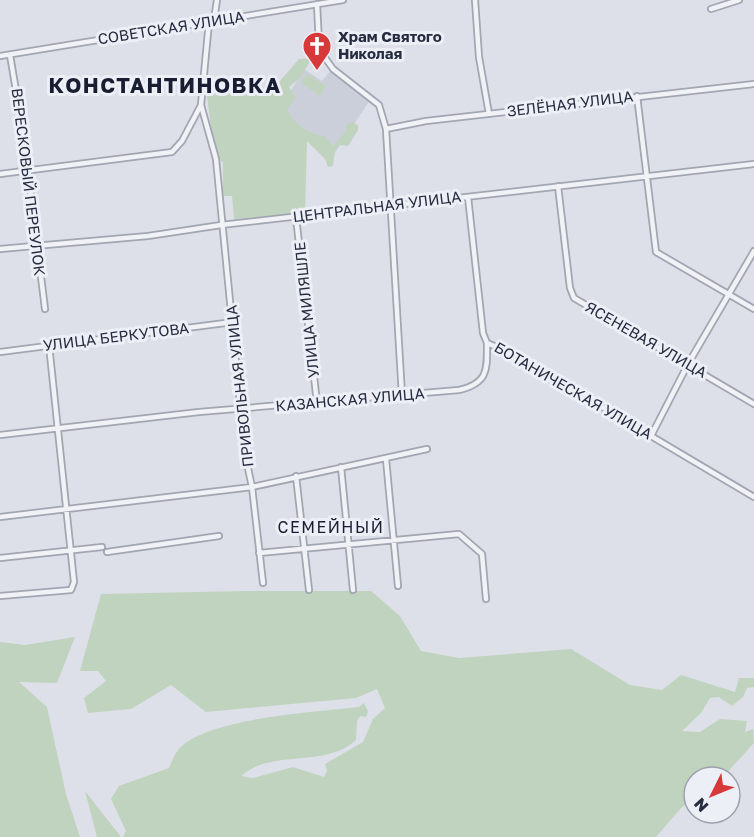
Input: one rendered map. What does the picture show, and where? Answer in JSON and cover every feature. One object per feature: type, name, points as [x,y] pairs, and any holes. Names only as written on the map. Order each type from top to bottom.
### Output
[{"type":"street","points":[[0,174],[172,152],[182,141],[201,105],[211,21],[217,0]]},
{"type":"street","name":"СОВЕТСКАЯ УЛИЦА","points":[[0,56],[343,0]]},
{"type":"street","points":[[475,0],[479,57],[489,114]]},
{"type":"street","points":[[711,9],[739,0]]},
{"type":"street","points":[[317,4],[319,44],[323,55],[333,69],[379,105],[386,129],[402,395]]},
{"type":"street","name":"ВЕРЕСКОВЫЙ ПЕРЕУЛОК","points":[[10,55],[45,309]]},
{"type":"street","name":"ЗЕЛЁНАЯ УЛИЦА","points":[[386,129],[489,114],[754,84]]},
{"type":"street","points":[[637,96],[656,252],[754,309]]},
{"type":"street","name":"ПРИВОЛЬНАЯ УЛИЦА","points":[[0,517],[252,487],[245,454],[243,410],[221,225],[216,159],[201,105]]},
{"type":"street","name":"ЦЕНТРАЛЬНАЯ УЛИЦА","points":[[0,249],[148,236],[221,225],[754,164]]},
{"type":"street","name":"ЯСЕНЕВАЯ УЛИЦА","points":[[558,186],[570,288],[574,298],[754,404]]},
{"type":"street","name":"БОТАНИЧЕСКАЯ УЛИЦА","points":[[468,197],[483,333],[487,343],[511,353],[754,497]]},
{"type":"street","name":"УЛИЦА МИЛЯШЛЕ","points":[[296,217],[317,403]]},
{"type":"street","points":[[651,436],[688,364],[754,251]]},
{"type":"street","name":"УЛИЦА БЕРКУТОВА","points":[[0,352],[233,322]]},
{"type":"street","name":"КАЗАНСКАЯ УЛИЦА","points":[[0,435],[199,412],[459,390],[482,379],[487,371],[487,343]]},
{"type":"street","points":[[0,596],[71,590],[74,582],[49,345]]},
{"type":"street","points":[[263,583],[252,487],[428,448]]},
{"type":"street","points":[[386,459],[398,586]]},
{"type":"street","points":[[341,467],[354,590]]},
{"type":"street","points":[[296,476],[309,590]]},
{"type":"street","points":[[259,553],[459,534],[482,554],[486,599]]},
{"type":"street","points":[[107,552],[219,536]]},
{"type":"street","points":[[0,558],[102,547]]},
{"type":"shaded area","points":[[304,69],[322,81],[330,71],[370,100],[335,153],[277,114]]},
{"type":"green space","points":[[312,58],[300,78],[289,87],[296,97],[287,110],[290,115],[308,131],[325,136],[333,146],[346,131],[346,125],[352,122],[358,125],[358,130],[348,146],[339,145],[335,150],[333,166],[328,167],[325,159],[307,141],[305,213],[234,219],[232,196],[223,196],[223,162],[219,160],[212,136],[207,96],[228,90],[241,92],[249,87],[274,88],[299,59]]},
{"type":"green space","points":[[307,74],[326,86],[320,96],[301,83]]},
{"type":"green space","points":[[371,591],[400,616],[421,651],[459,658],[571,649],[630,685],[662,690],[681,675],[735,692],[739,678],[754,678],[754,687],[747,688],[743,697],[732,706],[719,697],[710,698],[701,713],[682,731],[700,732],[720,719],[747,721],[745,732],[753,729],[754,743],[734,765],[682,765],[682,807],[656,837],[123,837],[126,831],[111,799],[119,786],[169,768],[178,750],[194,738],[238,723],[291,714],[359,707],[364,703],[368,711],[366,717],[360,716],[357,721],[356,740],[343,749],[314,757],[268,763],[241,776],[253,778],[293,767],[324,777],[327,771],[325,764],[363,742],[373,719],[385,708],[377,689],[356,698],[206,712],[171,685],[131,709],[88,713],[84,698],[106,681],[98,671],[80,671],[101,594]]},
{"type":"green space","points":[[75,637],[57,683],[19,682],[47,707],[66,794],[80,837],[0,837],[0,642],[25,645]]},
{"type":"green space","points":[[85,791],[121,837],[97,837]]},
{"type":"place","name":"Храм Святого Николая","points":[[317,72]]},
{"type":"district","name":"КОНСТАНТИНОВКА","points":[[165,86]]},
{"type":"district","name":"СЕМЕЙНЫЙ","points":[[331,527]]}]
